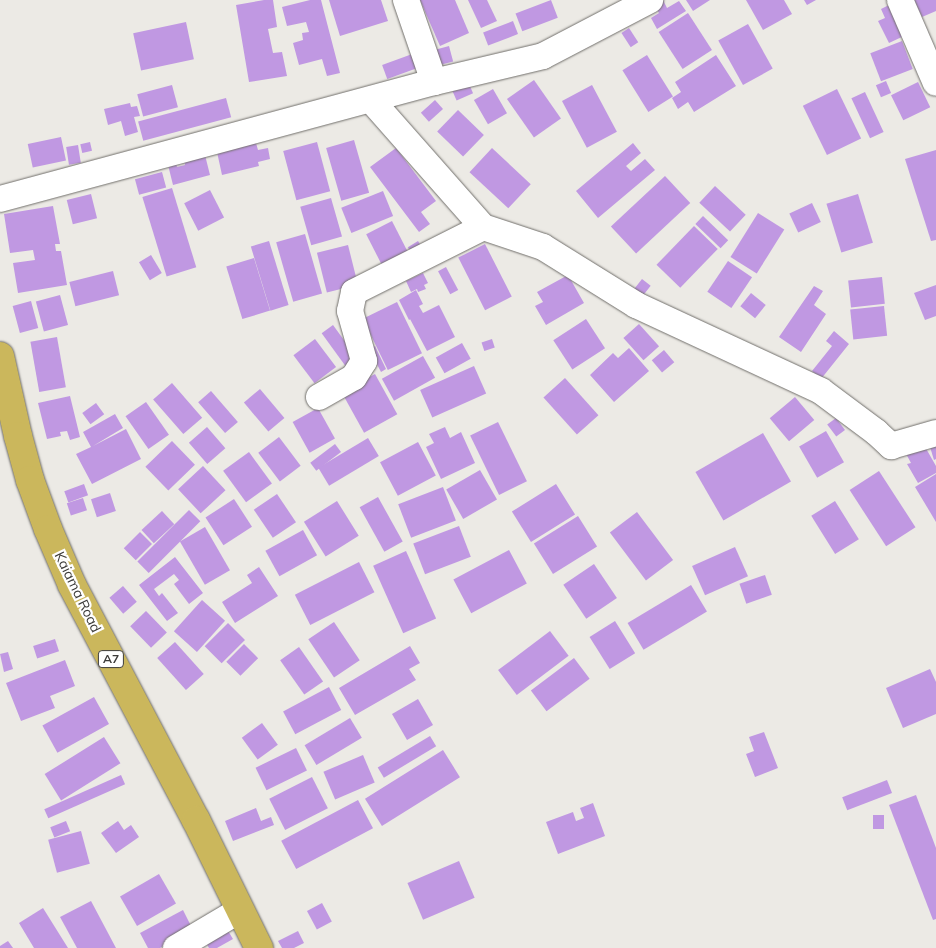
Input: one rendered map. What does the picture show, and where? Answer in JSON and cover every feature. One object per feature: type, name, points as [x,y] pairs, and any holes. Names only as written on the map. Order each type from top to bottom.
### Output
[{"type":"highway","name":"Kaiama Road","points":[[0,356],[30,480],[72,585],[196,820],[259,948]]},
{"type":"street","points":[[406,0],[434,82]]},
{"type":"street","points":[[0,200],[434,82],[543,56],[650,0]]},
{"type":"street","points":[[900,0],[936,83]]},
{"type":"street","points":[[371,100],[483,227],[543,247],[636,305],[821,391],[876,432],[891,446],[936,433]]},
{"type":"street","points":[[319,397],[354,377],[364,360],[350,311],[354,292],[483,227]]},
{"type":"street","points":[[176,948],[240,910]]},
{"type":"building","points":[[273,0],[277,27],[268,29],[273,53],[282,52],[287,76],[249,82],[236,5]]},
{"type":"building","points":[[310,0],[321,0],[340,73],[327,76],[322,59],[299,65],[293,43],[303,40],[302,33],[309,32],[306,22],[287,26],[282,7]]},
{"type":"building","points":[[329,0],[381,0],[388,21],[340,36]]},
{"type":"building","points":[[420,0],[455,0],[469,33],[440,46]]},
{"type":"building","points":[[468,0],[487,0],[497,21],[481,28]]},
{"type":"building","points":[[551,0],[558,18],[522,31],[516,14]]},
{"type":"building","points":[[663,0],[667,8],[679,1],[686,11],[657,29],[651,18],[659,13],[653,4]]},
{"type":"building","points":[[686,0],[710,0],[693,11]]},
{"type":"building","points":[[746,0],[784,0],[792,14],[763,30]]},
{"type":"building","points":[[804,0],[816,0],[807,5]]},
{"type":"building","points":[[914,0],[936,0],[936,11],[922,17]]},
{"type":"building","points":[[891,4],[906,35],[889,43],[878,21],[885,18],[881,9]]},
{"type":"building","points":[[688,13],[712,50],[683,69],[659,32]]},
{"type":"building","points":[[513,21],[518,34],[488,46],[483,32]]},
{"type":"building","points":[[186,22],[194,59],[141,70],[133,33]]},
{"type":"building","points":[[748,24],[773,69],[743,85],[718,40]]},
{"type":"building","points":[[629,28],[638,42],[631,47],[621,33]]},
{"type":"building","points":[[902,41],[913,69],[881,81],[870,53]]},
{"type":"building","points":[[449,46],[453,61],[437,66],[433,50]]},
{"type":"building","points":[[415,53],[420,67],[387,79],[382,65]]},
{"type":"building","points":[[647,55],[673,97],[648,112],[622,70]]},
{"type":"building","points":[[716,55],[736,86],[694,112],[688,102],[678,109],[672,98],[681,92],[675,82]]},
{"type":"building","points":[[534,80],[561,119],[534,137],[507,99]]},
{"type":"building","points":[[886,81],[891,93],[881,97],[876,85]]},
{"type":"building","points":[[918,82],[930,107],[903,120],[891,95]]},
{"type":"building","points":[[469,84],[473,93],[457,100],[453,91]]},
{"type":"building","points":[[172,85],[178,107],[143,117],[137,94]]},
{"type":"building","points":[[592,85],[617,132],[587,148],[562,101]]},
{"type":"building","points":[[493,89],[507,113],[488,124],[474,100]]},
{"type":"building","points":[[837,89],[861,138],[827,155],[803,106]]},
{"type":"building","points":[[865,92],[884,132],[870,138],[851,98]]},
{"type":"building","points":[[226,98],[231,117],[143,141],[138,122]]},
{"type":"building","points":[[435,100],[443,109],[429,122],[421,113]]},
{"type":"building","points":[[130,103],[131,107],[137,106],[140,116],[134,117],[138,132],[125,136],[121,121],[108,125],[104,109]]},
{"type":"building","points":[[458,110],[484,135],[463,157],[437,132]]},
{"type":"building","points":[[61,137],[66,160],[33,168],[28,144]]},
{"type":"building","points":[[354,140],[369,193],[341,201],[326,148]]},
{"type":"building","points":[[90,142],[92,151],[82,153],[80,144]]},
{"type":"building","points":[[317,142],[330,191],[296,200],[283,151]]},
{"type":"building","points":[[256,143],[258,150],[268,148],[270,159],[258,162],[259,166],[222,175],[217,152]]},
{"type":"building","points":[[633,143],[641,153],[626,166],[631,171],[645,159],[655,170],[598,218],[576,191]]},
{"type":"building","points":[[78,145],[81,163],[69,165],[66,147]]},
{"type":"building","points":[[396,148],[436,201],[421,212],[430,224],[419,232],[370,167]]},
{"type":"building","points":[[492,148],[531,184],[508,208],[469,172]]},
{"type":"building","points":[[936,150],[936,240],[931,241],[905,159]]},
{"type":"building","points":[[205,155],[210,175],[173,185],[167,161],[175,159],[177,167],[185,165],[184,160]]},
{"type":"building","points":[[162,172],[166,187],[139,195],[135,179]]},
{"type":"building","points":[[665,176],[690,203],[636,254],[611,226]]},
{"type":"building","points":[[715,186],[746,215],[730,231],[699,203]]},
{"type":"building","points":[[172,188],[196,267],[167,276],[142,197]]},
{"type":"building","points":[[210,190],[224,218],[198,231],[184,203]]},
{"type":"building","points":[[383,191],[393,216],[351,233],[341,208]]},
{"type":"building","points":[[91,194],[97,218],[73,224],[67,200]]},
{"type":"building","points":[[858,194],[873,243],[841,252],[826,204]]},
{"type":"building","points":[[331,198],[342,236],[311,245],[300,207]]},
{"type":"building","points":[[812,203],[821,222],[798,233],[789,214]]},
{"type":"building","points":[[53,206],[60,244],[55,244],[56,251],[61,251],[67,285],[18,293],[13,263],[35,260],[33,250],[10,253],[4,214]]},
{"type":"building","points":[[758,213],[784,229],[757,274],[730,257]]},
{"type":"building","points":[[703,216],[728,240],[721,248],[695,224]]},
{"type":"building","points":[[392,221],[408,253],[383,266],[366,234]]},
{"type":"building","points":[[694,226],[718,249],[680,288],[656,265]]},
{"type":"building","points":[[305,234],[322,294],[293,302],[276,242]]},
{"type":"building","points":[[269,241],[289,305],[270,311],[251,247]]},
{"type":"building","points":[[418,241],[425,252],[415,258],[408,247]]},
{"type":"building","points":[[485,244],[512,297],[485,310],[458,258]]},
{"type":"building","points":[[348,245],[358,285],[327,293],[317,253]]},
{"type":"building","points":[[151,255],[162,273],[150,280],[139,262]]},
{"type":"building","points":[[254,258],[270,311],[242,319],[226,266]]},
{"type":"building","points":[[728,261],[752,277],[731,308],[707,292]]},
{"type":"building","points":[[446,267],[458,290],[450,294],[438,271]]},
{"type":"building","points":[[113,271],[119,295],[75,306],[69,282]]},
{"type":"building","points":[[423,273],[428,283],[424,285],[426,289],[418,292],[417,289],[411,292],[406,281]]},
{"type":"building","points":[[568,275],[584,303],[546,325],[535,306],[543,302],[537,292]]},
{"type":"building","points":[[882,277],[885,304],[851,307],[848,281]]},
{"type":"building","points":[[642,279],[651,286],[643,296],[634,289]]},
{"type":"building","points":[[936,285],[936,316],[925,320],[914,293]]},
{"type":"building","points":[[814,286],[823,291],[814,305],[826,314],[801,352],[779,337]]},
{"type":"building","points":[[416,290],[423,304],[419,306],[423,313],[439,305],[455,337],[427,351],[399,300]]},
{"type":"building","points":[[751,293],[766,305],[755,318],[740,306]]},
{"type":"building","points":[[60,295],[68,325],[44,331],[36,301]]},
{"type":"building","points":[[31,301],[38,328],[20,333],[13,306]]},
{"type":"building","points":[[397,302],[422,353],[388,370],[363,319]]},
{"type":"building","points":[[884,306],[887,336],[853,339],[850,310]]},
{"type":"building","points":[[586,319],[605,348],[572,370],[553,340]]},
{"type":"building","points":[[639,324],[659,346],[643,360],[623,338]]},
{"type":"building","points":[[333,325],[358,359],[346,367],[322,333]]},
{"type":"building","points":[[834,331],[849,344],[821,379],[812,371],[832,346],[826,341]]},
{"type":"building","points":[[57,337],[66,387],[39,392],[30,342]]},
{"type":"building","points":[[315,339],[336,367],[315,383],[293,355]]},
{"type":"building","points":[[492,339],[495,348],[484,351],[482,342]]},
{"type":"building","points":[[462,343],[471,359],[444,373],[436,358]]},
{"type":"building","points":[[375,346],[386,369],[381,372],[369,349]]},
{"type":"building","points":[[629,348],[649,371],[614,402],[590,375],[613,353],[618,358]]},
{"type":"building","points":[[664,350],[674,362],[662,373],[652,360]]},
{"type":"building","points":[[423,356],[435,378],[394,401],[382,379]]},
{"type":"building","points":[[474,366],[486,393],[432,417],[420,390]]},
{"type":"building","points":[[375,374],[397,414],[364,433],[342,392]]},
{"type":"building","points":[[565,378],[598,415],[577,435],[543,397]]},
{"type":"building","points":[[172,383],[202,418],[183,434],[153,399]]},
{"type":"building","points":[[260,389],[284,418],[268,432],[244,402]]},
{"type":"building","points":[[211,391],[238,422],[225,433],[198,402]]},
{"type":"building","points":[[70,396],[80,437],[70,440],[67,431],[60,432],[61,436],[47,439],[38,403]]},
{"type":"building","points":[[795,397],[814,420],[789,441],[770,418]]},
{"type":"building","points":[[146,402],[169,435],[148,449],[126,416]]},
{"type":"building","points":[[96,403],[104,414],[90,424],[82,413]]},
{"type":"building","points":[[318,408],[335,439],[310,453],[293,422]]},
{"type":"building","points":[[115,414],[123,428],[93,446],[126,429],[141,459],[92,484],[76,454],[91,447],[83,432]]},
{"type":"building","points":[[836,418],[845,430],[836,437],[827,425]]},
{"type":"building","points":[[498,422],[527,481],[499,495],[470,436]]},
{"type":"building","points":[[207,427],[225,448],[207,464],[189,443]]},
{"type":"building","points":[[445,427],[450,438],[461,432],[475,463],[441,479],[426,447],[434,443],[429,434]]},
{"type":"building","points":[[826,431],[844,462],[817,478],[799,447]]},
{"type":"building","points":[[763,433],[791,481],[723,520],[695,472]]},
{"type":"building","points":[[279,437],[301,466],[280,481],[258,453]]},
{"type":"building","points":[[368,438],[379,456],[329,486],[318,468]]},
{"type":"building","points":[[172,441],[195,465],[168,490],[145,467]]},
{"type":"building","points":[[418,442],[436,476],[398,496],[380,462]]},
{"type":"building","points":[[335,444],[341,452],[316,471],[310,463]]},
{"type":"building","points":[[924,445],[936,466],[936,473],[918,483],[907,464],[911,463],[904,450]]},
{"type":"building","points":[[936,445],[936,459],[934,460],[930,447]]},
{"type":"building","points":[[249,452],[272,484],[246,502],[223,471]]},
{"type":"building","points":[[203,466],[226,490],[201,513],[178,489]]},
{"type":"building","points":[[480,470],[497,499],[463,519],[446,490]]},
{"type":"building","points":[[879,471],[915,527],[886,546],[850,490]]},
{"type":"building","points":[[936,474],[936,522],[915,487]]},
{"type":"building","points":[[84,484],[88,495],[68,502],[64,491]]},
{"type":"building","points":[[556,484],[575,515],[531,542],[512,512]]},
{"type":"building","points":[[443,487],[456,521],[411,538],[398,504]]},
{"type":"building","points":[[110,493],[116,511],[97,517],[91,499]]},
{"type":"building","points":[[277,494],[296,522],[273,538],[254,510]]},
{"type":"building","points":[[378,497],[403,542],[384,552],[360,507]]},
{"type":"building","points":[[83,498],[87,510],[71,516],[67,503]]},
{"type":"building","points":[[234,499],[252,527],[223,545],[205,518]]},
{"type":"building","points":[[337,501],[359,536],[326,556],[304,522]]},
{"type":"building","points":[[835,501],[859,539],[835,554],[811,516]]},
{"type":"building","points":[[189,510],[200,521],[149,573],[137,562]]},
{"type":"building","points":[[162,511],[174,524],[154,543],[142,530]]},
{"type":"building","points":[[637,512],[673,560],[646,580],[610,532]]},
{"type":"building","points":[[578,516],[597,547],[553,574],[534,544]]},
{"type":"building","points":[[459,526],[471,557],[425,574],[413,544]]},
{"type":"building","points":[[205,527],[230,570],[205,585],[180,542]]},
{"type":"building","points":[[303,530],[317,555],[279,576],[265,551]]},
{"type":"building","points":[[140,532],[152,544],[136,560],[124,548]]},
{"type":"building","points":[[735,547],[748,576],[705,595],[692,566]]},
{"type":"building","points":[[509,550],[527,584],[471,613],[453,580]]},
{"type":"building","points":[[406,551],[436,619],[403,633],[373,566]]},
{"type":"building","points":[[175,557],[203,593],[189,604],[174,584],[179,580],[174,574],[154,589],[159,596],[162,593],[178,613],[167,621],[139,585]]},
{"type":"building","points":[[359,562],[374,592],[310,625],[295,595]]},
{"type":"building","points":[[594,564],[617,598],[586,619],[563,585]]},
{"type":"building","points":[[259,567],[278,596],[235,623],[222,602],[252,583],[247,575]]},
{"type":"building","points":[[765,575],[772,595],[746,604],[739,584]]},
{"type":"building","points":[[691,585],[707,612],[644,650],[628,623]]},
{"type":"building","points":[[123,586],[137,602],[123,614],[109,598]]},
{"type":"building","points":[[202,600],[225,621],[197,652],[174,631]]},
{"type":"building","points":[[146,611],[167,633],[151,648],[130,626]]},
{"type":"building","points":[[615,621],[635,653],[610,669],[590,637]]},
{"type":"building","points":[[334,622],[360,660],[334,677],[308,639]]},
{"type":"building","points":[[228,623],[245,640],[222,663],[205,646]]},
{"type":"building","points":[[550,631],[569,656],[517,695],[498,670]]},
{"type":"building","points":[[55,639],[59,651],[37,658],[33,646]]},
{"type":"building","points":[[175,642],[204,674],[186,690],[157,658]]},
{"type":"building","points":[[244,644],[258,658],[240,676],[226,662]]},
{"type":"building","points":[[410,646],[420,663],[409,669],[416,680],[355,715],[339,688]]},
{"type":"building","points":[[299,647],[323,681],[304,695],[280,660]]},
{"type":"building","points":[[8,652],[13,669],[4,672],[0,654]]},
{"type":"building","points":[[574,658],[590,679],[547,711],[531,690]]},
{"type":"building","points":[[65,660],[75,686],[50,696],[55,708],[21,721],[6,683]]},
{"type":"building","points":[[930,669],[936,682],[936,714],[903,728],[886,688]]},
{"type":"building","points":[[329,687],[341,710],[295,734],[283,711]]},
{"type":"building","points":[[94,697],[109,724],[57,753],[42,726]]},
{"type":"building","points":[[418,699],[433,725],[407,740],[392,714]]},
{"type":"building","points":[[350,718],[362,738],[316,765],[305,745]]},
{"type":"building","points":[[262,723],[278,745],[258,760],[242,738]]},
{"type":"building","points":[[764,732],[778,768],[755,777],[746,754],[754,751],[749,737]]},
{"type":"building","points":[[430,736],[436,746],[384,778],[378,767]]},
{"type":"building","points":[[104,737],[120,763],[61,800],[45,774]]},
{"type":"building","points":[[296,748],[307,770],[267,790],[256,768]]},
{"type":"building","points":[[443,750],[460,777],[382,826],[365,799]]},
{"type":"building","points":[[363,755],[375,783],[335,799],[323,772]]},
{"type":"building","points":[[121,775],[125,784],[48,818],[44,809]]},
{"type":"building","points":[[312,777],[328,808],[285,830],[269,799]]},
{"type":"building","points":[[887,780],[892,793],[847,810],[842,797]]},
{"type":"building","points":[[916,795],[936,848],[936,919],[933,920],[889,805]]},
{"type":"building","points":[[358,800],[373,828],[296,869],[281,841]]},
{"type":"building","points":[[593,803],[605,836],[558,854],[546,822],[573,812],[576,821],[584,818],[580,808]]},
{"type":"building","points":[[256,808],[261,821],[271,817],[274,825],[233,841],[225,821]]},
{"type":"building","points":[[873,815],[884,815],[884,829],[873,829]]},
{"type":"building","points":[[66,821],[70,831],[54,838],[50,827]]},
{"type":"building","points":[[118,821],[124,830],[131,825],[139,837],[116,853],[101,833]]},
{"type":"building","points":[[81,831],[90,864],[57,873],[48,840]]},
{"type":"building","points":[[459,861],[475,898],[423,920],[407,883]]},
{"type":"building","points":[[159,874],[176,903],[137,926],[120,896]]},
{"type":"building","points":[[91,901],[116,948],[77,948],[60,917]]},
{"type":"building","points":[[322,903],[332,922],[317,930],[307,911]]},
{"type":"building","points":[[43,908],[68,948],[34,948],[19,923]]},
{"type":"building","points":[[183,910],[193,930],[160,948],[148,948],[140,933]]},
{"type":"building","points":[[225,926],[233,939],[217,948],[209,948],[203,938]]},
{"type":"building","points":[[298,931],[304,943],[294,948],[282,948],[278,941]]},
{"type":"building","points":[[8,941],[13,948],[0,948],[0,946]]}]
